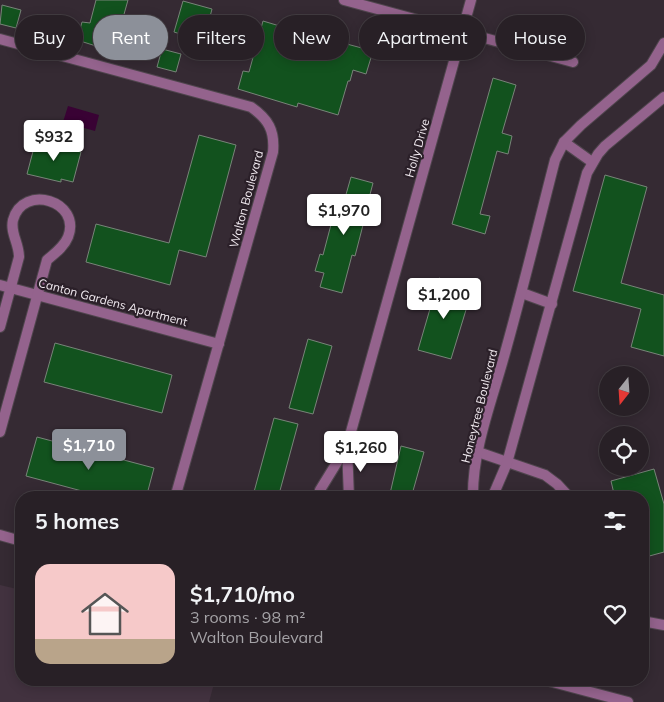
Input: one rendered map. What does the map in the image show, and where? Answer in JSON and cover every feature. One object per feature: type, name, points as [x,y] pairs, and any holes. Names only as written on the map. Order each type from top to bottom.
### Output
[{"type":"street","points":[[344,0],[399,15]]},
{"type":"street","name":"Holly Drive","points":[[467,15],[471,0]]},
{"type":"street","points":[[486,38],[573,62]]},
{"type":"street","name":"Walton Boulevard","points":[[0,39],[251,107],[267,120],[271,127],[273,152],[177,491]]},
{"type":"street","name":"Honeytree Boulevard","points":[[472,491],[478,452],[522,293],[555,160],[564,142],[580,125],[651,65],[664,43]]},
{"type":"street","name":"Holly Drive","points":[[320,491],[347,446],[454,60]]},
{"type":"street","points":[[495,491],[508,463],[586,173],[605,146],[664,96]]},
{"type":"street","points":[[564,142],[592,162]]},
{"type":"street","points":[[0,326],[19,257],[19,249],[12,231],[13,219],[18,210],[27,202],[39,199],[49,200],[58,204],[65,211],[69,222],[69,232],[63,245],[48,260],[4,402],[0,432]]},
{"type":"street","name":"Canton Gardens Apartment","points":[[0,285],[219,344]]},
{"type":"street","points":[[522,293],[552,304]]},
{"type":"street","name":"Holly Drive","points":[[347,446],[349,491]]},
{"type":"street","points":[[478,452],[545,475],[564,491]]},
{"type":"street","points":[[0,535],[15,539]]},
{"type":"street","points":[[649,622],[664,625]]},
{"type":"street","points":[[568,686],[628,702]]},
{"type":"shaded area","points":[[68,106],[99,115],[95,131],[63,122]]},
{"type":"shaded area","points":[[0,585],[15,589],[15,686],[213,686],[209,702],[0,702]]},
{"type":"building","points":[[96,0],[128,0],[124,15],[93,15],[93,45],[83,42],[83,22],[90,23]]},
{"type":"building","points":[[183,1],[212,9],[210,15],[179,15]]},
{"type":"building","points":[[2,5],[21,10],[20,15],[15,15],[15,28],[0,24]]},
{"type":"building","points":[[178,18],[178,33],[174,32]]},
{"type":"building","points":[[264,21],[274,24],[274,60],[349,60],[349,45],[359,47],[359,60],[370,60],[366,74],[353,70],[338,115],[298,103],[297,107],[238,89],[243,71],[249,72],[252,60],[264,60]]},
{"type":"building","points":[[168,51],[178,53],[179,60],[176,72],[157,67],[159,60],[168,60]]},
{"type":"building","points":[[493,78],[516,85],[502,133],[512,136],[508,154],[497,151],[480,214],[490,216],[485,234],[452,224]]},
{"type":"building","points":[[199,135],[236,145],[206,257],[179,250],[170,285],[86,262],[96,224],[169,243]]},
{"type":"building","points":[[36,140],[81,152],[73,182],[61,179],[61,182],[27,174]]},
{"type":"building","points":[[605,175],[647,187],[621,283],[664,295],[664,356],[631,347],[641,309],[573,291]]},
{"type":"building","points":[[351,177],[373,183],[355,256],[352,255],[342,293],[320,287],[324,273],[315,271],[320,254],[323,255],[333,217],[339,219]]},
{"type":"building","points":[[439,278],[461,285],[458,297],[469,300],[451,359],[418,350]]},
{"type":"building","points":[[308,339],[332,346],[313,414],[289,408]]},
{"type":"building","points":[[55,343],[172,375],[162,413],[44,382]]},
{"type":"building","points":[[274,418],[298,424],[280,491],[254,491]]},
{"type":"building","points":[[37,437],[154,468],[148,491],[82,491],[26,476]]},
{"type":"building","points":[[401,446],[424,452],[413,491],[391,491]]},
{"type":"building","points":[[654,469],[664,504],[664,552],[649,556],[649,491],[613,491],[611,481],[629,476],[649,476],[649,470]]}]
